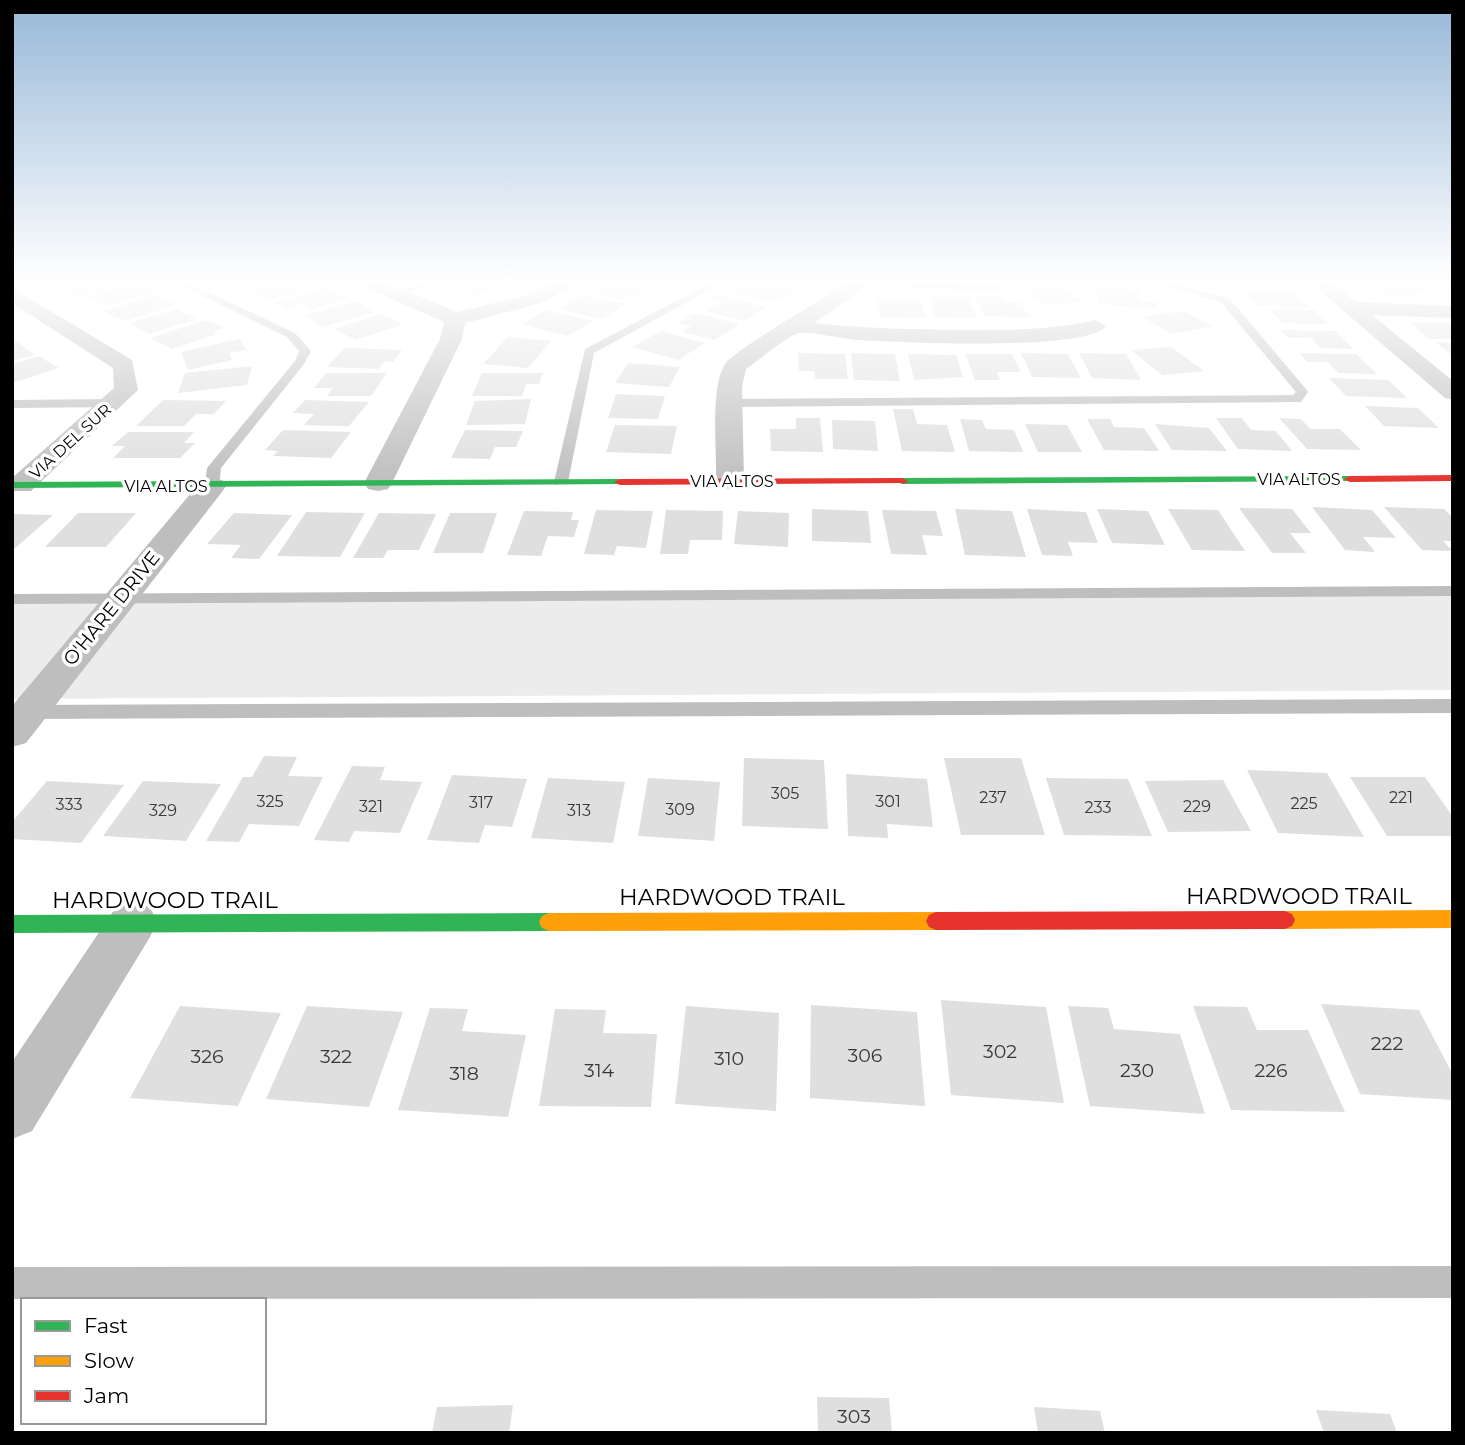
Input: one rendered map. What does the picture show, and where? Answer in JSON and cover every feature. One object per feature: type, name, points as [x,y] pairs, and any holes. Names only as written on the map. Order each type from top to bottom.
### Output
[{"type":"street","name":"VIA DEL SUR","points":[[17,485],[126,390],[124,365],[99,349]]},
{"type":"street","points":[[378,483],[446,349]]},
{"type":"street","points":[[730,481],[730,403],[735,366],[759,349]]},
{"type":"street","points":[[1402,349],[1453,393]]},
{"type":"street","name":"VIA ALTOS","points":[[17,485],[1453,478]]},
{"type":"street","name":"O'HARE DRIVE","points":[[18,719],[212,486]]},
{"type":"street","name":"HARDWOOD TRAIL","points":[[12,924],[1453,919]]},
{"type":"street","points":[[12,1111],[133,922]]},
{"type":"lane","points":[[212,486],[214,468],[300,362],[304,349]]},
{"type":"lane","points":[[561,482],[589,351],[592,349]]},
{"type":"lane","points":[[730,403],[1297,399],[1302,392],[1266,349]]},
{"type":"lane","points":[[12,404],[112,403]]},
{"type":"lane","points":[[12,598],[1453,591]]},
{"type":"lane","points":[[18,719],[1453,706]]},
{"type":"lane","points":[[12,1283],[1453,1282]]},
{"type":"shaded area","points":[[1453,595],[1453,690],[12,699],[12,602]]},
{"type":"building","points":[[12,349],[27,349],[35,355],[12,361]]},
{"type":"building","points":[[193,349],[246,350],[229,353],[232,360],[188,370],[181,352]]},
{"type":"building","points":[[344,349],[402,350],[393,362],[385,361],[379,369],[327,367]]},
{"type":"building","points":[[496,349],[544,349],[528,368],[483,364]]},
{"type":"building","points":[[641,349],[695,349],[678,360]]},
{"type":"building","points":[[1174,349],[1204,371],[1162,375],[1131,350]]},
{"type":"building","points":[[798,353],[845,354],[848,379],[815,379],[814,371],[799,371]]},
{"type":"building","points":[[851,353],[895,354],[900,381],[854,380]]},
{"type":"building","points":[[1021,353],[1068,354],[1081,378],[1032,377]]},
{"type":"building","points":[[1079,353],[1126,354],[1141,380],[1092,378]]},
{"type":"building","points":[[1299,353],[1356,354],[1377,374],[1339,373],[1328,362],[1307,362]]},
{"type":"building","points":[[908,354],[956,355],[963,377],[914,380]]},
{"type":"building","points":[[965,354],[1012,354],[1021,372],[997,372],[1000,380],[975,380]]},
{"type":"building","points":[[39,356],[59,368],[12,383],[12,364]]},
{"type":"building","points":[[628,363],[680,367],[669,387],[615,383]]},
{"type":"building","points":[[252,366],[247,385],[178,393],[185,373]]},
{"type":"building","points":[[326,373],[387,373],[371,396],[327,396],[333,388],[314,388]]},
{"type":"building","points":[[482,373],[543,373],[539,384],[526,384],[522,396],[472,396]]},
{"type":"building","points":[[1329,378],[1388,380],[1407,398],[1346,396]]},
{"type":"building","points":[[616,394],[665,396],[658,419],[608,418]]},
{"type":"building","points":[[531,399],[525,424],[466,425],[475,401]]},
{"type":"building","points":[[163,400],[226,401],[214,414],[196,414],[184,426],[136,426]]},
{"type":"building","points":[[305,400],[369,402],[349,426],[304,425],[314,414],[293,413]]},
{"type":"building","points":[[1365,406],[1418,408],[1439,428],[1384,426]]},
{"type":"building","points":[[893,409],[913,409],[917,424],[947,425],[955,452],[902,451]]},
{"type":"building","points":[[796,418],[820,418],[823,452],[771,451],[770,429],[796,429]]},
{"type":"building","points":[[1216,418],[1242,418],[1251,430],[1276,431],[1292,451],[1238,449]]},
{"type":"building","points":[[1279,418],[1301,419],[1310,429],[1340,429],[1361,450],[1307,449]]},
{"type":"building","points":[[960,419],[982,420],[986,429],[1014,430],[1023,452],[969,451]]},
{"type":"building","points":[[1087,419],[1110,419],[1114,427],[1144,428],[1159,451],[1104,450]]},
{"type":"building","points":[[832,420],[875,421],[878,451],[833,449]]},
{"type":"building","points":[[1025,424],[1067,425],[1082,452],[1038,452]]},
{"type":"building","points":[[1155,424],[1209,428],[1227,451],[1172,450]]},
{"type":"building","points":[[615,425],[677,426],[671,454],[606,452]]},
{"type":"building","points":[[283,430],[351,432],[331,458],[273,456],[278,451],[265,450]]},
{"type":"building","points":[[465,430],[523,431],[516,447],[495,447],[490,459],[451,458]]},
{"type":"building","points":[[128,432],[194,432],[184,443],[195,443],[180,458],[113,458],[125,446],[112,446]]},
{"type":"building","points":[[1312,507],[1372,510],[1396,538],[1363,537],[1375,552],[1345,550]]},
{"type":"building","points":[[1384,507],[1444,509],[1453,518],[1453,541],[1443,541],[1453,551],[1422,550]]},
{"type":"building","points":[[1239,508],[1292,509],[1311,533],[1290,533],[1306,553],[1272,553]]},
{"type":"building","points":[[812,509],[868,511],[871,543],[812,541]]},
{"type":"building","points":[[955,509],[1012,511],[1026,557],[965,555]]},
{"type":"building","points":[[1027,509],[1086,512],[1098,543],[1068,542],[1073,556],[1042,555]]},
{"type":"building","points":[[1097,509],[1148,511],[1165,545],[1112,543]]},
{"type":"building","points":[[1168,509],[1218,510],[1245,551],[1192,550]]},
{"type":"building","points":[[596,510],[653,511],[646,548],[617,546],[614,555],[584,554]]},
{"type":"building","points":[[666,510],[723,511],[722,540],[690,540],[688,554],[660,554]]},
{"type":"building","points":[[882,510],[936,511],[943,536],[922,535],[927,555],[891,554]]},
{"type":"building","points":[[524,511],[573,512],[571,520],[579,520],[574,537],[548,536],[541,556],[507,555]]},
{"type":"building","points":[[738,511],[789,513],[788,547],[734,544]]},
{"type":"building","points":[[306,512],[365,513],[340,557],[277,556]]},
{"type":"building","points":[[78,513],[136,513],[106,547],[45,547]]},
{"type":"building","points":[[234,513],[292,515],[259,559],[231,558],[241,545],[207,544]]},
{"type":"building","points":[[379,513],[436,514],[419,550],[388,550],[383,558],[353,558]]},
{"type":"building","points":[[450,513],[497,513],[483,553],[433,553]]},
{"type":"building","points":[[12,514],[53,515],[12,551]]},
{"type":"building","points":[[264,756],[297,757],[288,776],[323,777],[299,826],[249,824],[239,842],[206,841],[243,777],[252,777]]},
{"type":"building","points":[[744,758],[824,760],[828,829],[742,826]]},
{"type":"building","points":[[944,758],[1021,758],[1045,835],[961,835]]},
{"type":"building","points":[[352,766],[385,767],[380,780],[422,782],[400,833],[354,831],[349,842],[314,840]]},
{"type":"building","points":[[1247,770],[1327,773],[1364,837],[1278,833]]},
{"type":"building","points":[[846,774],[927,779],[933,827],[887,824],[888,838],[848,836]]},
{"type":"building","points":[[452,775],[527,779],[512,827],[485,825],[479,843],[427,840]]},
{"type":"building","points":[[1350,777],[1425,777],[1453,817],[1453,836],[1387,836]]},
{"type":"building","points":[[548,778],[625,782],[613,843],[531,838]]},
{"type":"building","points":[[648,778],[720,782],[714,841],[638,836]]},
{"type":"building","points":[[1046,778],[1128,779],[1152,836],[1064,835]]},
{"type":"building","points":[[1223,780],[1251,831],[1168,832],[1145,781]]},
{"type":"building","points":[[47,781],[124,785],[81,843],[12,839],[12,822]]},
{"type":"building","points":[[143,781],[221,784],[186,841],[103,836]]},
{"type":"building","points":[[941,1000],[1046,1007],[1064,1103],[951,1095]]},
{"type":"building","points":[[1321,1004],[1419,1010],[1453,1075],[1453,1100],[1360,1094]]},
{"type":"building","points":[[811,1005],[917,1012],[925,1106],[810,1098]]},
{"type":"building","points":[[180,1006],[281,1013],[238,1106],[130,1098]]},
{"type":"building","points":[[307,1006],[403,1012],[369,1107],[266,1099]]},
{"type":"building","points":[[686,1006],[779,1013],[776,1111],[675,1104]]},
{"type":"building","points":[[1068,1006],[1108,1008],[1114,1029],[1180,1034],[1205,1114],[1090,1106]]},
{"type":"building","points":[[1193,1006],[1247,1007],[1257,1030],[1308,1030],[1345,1112],[1231,1110]]},
{"type":"building","points":[[430,1008],[468,1009],[462,1031],[526,1035],[508,1117],[398,1110]]},
{"type":"building","points":[[555,1009],[606,1010],[603,1033],[657,1034],[651,1107],[539,1106]]},
{"type":"building","points":[[817,1397],[889,1398],[892,1433],[818,1433]]},
{"type":"building","points":[[513,1405],[509,1433],[432,1433],[437,1407]]},
{"type":"building","points":[[1034,1407],[1100,1411],[1105,1433],[1038,1433]]},
{"type":"building","points":[[1316,1410],[1390,1414],[1397,1433],[1324,1433]]},
{"type":"traffic: fast","points":[[902,481],[1350,479]]},
{"type":"traffic: fast","points":[[12,485],[620,482]]},
{"type":"traffic: fast","points":[[12,924],[549,922]]},
{"type":"traffic: slow","points":[[1285,920],[1453,919]]},
{"type":"traffic: slow","points":[[549,922],[936,921]]},
{"type":"traffic: jam","points":[[1350,479],[1453,478]]},
{"type":"traffic: jam","points":[[620,482],[902,481]]},
{"type":"traffic: jam","points":[[936,921],[1285,920]]}]
